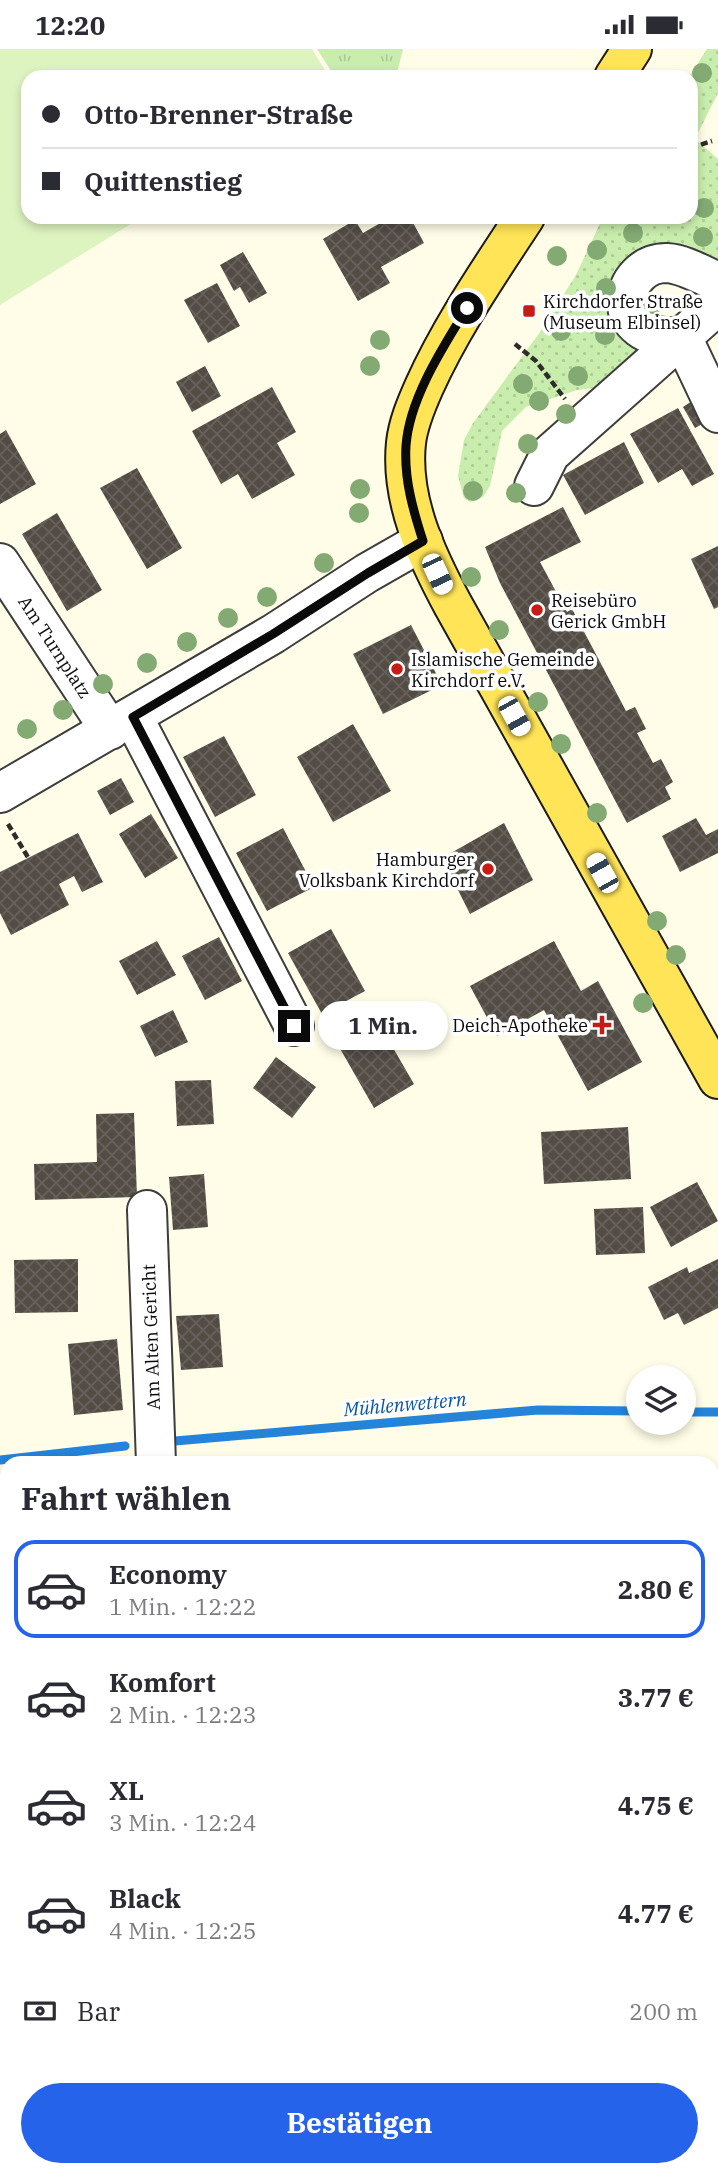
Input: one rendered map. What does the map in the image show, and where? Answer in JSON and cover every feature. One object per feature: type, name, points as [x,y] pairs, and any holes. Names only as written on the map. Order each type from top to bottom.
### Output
[{"type":"main road","points":[[618,70],[632,49]]},
{"type":"main road","points":[[520,224],[444,346],[412,416],[406,444],[409,493],[423,541],[443,587],[718,1079]]},
{"type":"street","points":[[682,337],[663,339],[633,323],[627,311],[626,296],[630,287],[645,270],[667,263],[718,282]]},
{"type":"street","points":[[534,486],[550,454],[718,305]]},
{"type":"street","points":[[682,337],[718,413]]},
{"type":"street","points":[[3,807],[122,724],[423,541]]},
{"type":"street","name":"Am Turnplatz","points":[[0,563],[122,724],[294,1026]]},
{"type":"street","name":"Am Alten Gericht","points":[[147,1210],[156,1456]]},
{"type":"path","points":[[698,146],[712,141]]},
{"type":"path","points":[[515,344],[536,361],[566,400],[599,409]]},
{"type":"path","points":[[3,807],[29,859]]},
{"type":"green space","points":[[0,49],[312,49],[325,70],[21,70],[21,224],[131,224],[0,305]]},
{"type":"green space","points":[[317,49],[403,49],[398,70],[330,70]]},
{"type":"green space","points":[[707,49],[718,49],[718,93],[698,133],[698,70],[694,70]]},
{"type":"green space","points":[[698,142],[718,159],[718,261],[675,250],[653,248],[634,255],[627,261],[613,285],[609,304],[648,351],[602,387],[577,390],[526,407],[502,431],[490,486],[483,497],[470,502],[464,498],[458,476],[464,440],[473,423],[538,335],[576,275],[600,224],[698,224]]},
{"type":"building","points":[[348,224],[357,224],[363,233],[379,224],[414,224],[424,243],[381,267],[390,283],[358,301],[323,239]]},
{"type":"building","points":[[243,252],[267,293],[249,303],[240,287],[234,291],[220,265]]},
{"type":"building","points":[[217,283],[240,326],[208,343],[184,300]]},
{"type":"building","points":[[205,366],[221,396],[192,412],[176,382]]},
{"type":"building","points":[[272,387],[296,432],[277,443],[295,475],[252,499],[238,474],[221,484],[192,431]]},
{"type":"building","points":[[695,399],[706,422],[695,428],[683,407]]},
{"type":"building","points":[[678,408],[714,474],[692,486],[682,469],[658,483],[630,434]]},
{"type":"building","points":[[6,430],[36,484],[0,504],[0,434]]},
{"type":"building","points":[[624,442],[644,483],[585,515],[563,475]]},
{"type":"building","points":[[137,468],[182,548],[147,569],[100,488]]},
{"type":"building","points":[[563,507],[581,542],[540,562],[567,612],[572,609],[626,711],[635,707],[646,729],[637,733],[653,763],[661,759],[673,782],[665,787],[671,799],[627,823],[500,583],[485,547]]},
{"type":"building","points":[[57,513],[102,590],[67,611],[22,534]]},
{"type":"building","points":[[718,546],[718,607],[714,609],[691,559]]},
{"type":"building","name":"Islamische Gemeinde Kirchdorf e.V.","points":[[411,625],[442,685],[383,714],[353,654]]},
{"type":"building","points":[[353,724],[391,791],[333,822],[297,757]]},
{"type":"building","points":[[224,736],[256,795],[215,817],[183,757]]},
{"type":"building","points":[[121,778],[134,802],[110,815],[97,791]]},
{"type":"building","points":[[151,814],[178,858],[145,878],[119,834]]},
{"type":"building","points":[[696,818],[706,835],[718,829],[718,853],[680,872],[662,836]]},
{"type":"building","name":"Hamburger Volksbank Kirchdorf","points":[[504,823],[533,880],[470,914],[442,858]]},
{"type":"building","points":[[283,828],[314,887],[267,911],[236,853]]},
{"type":"building","points":[[78,833],[103,882],[82,892],[74,876],[59,884],[69,905],[11,935],[0,913],[0,872]]},
{"type":"building","points":[[331,929],[365,991],[322,1014],[288,953]]},
{"type":"building","points":[[219,937],[242,981],[205,1000],[182,956]]},
{"type":"building","points":[[157,941],[176,975],[137,995],[119,961]]},
{"type":"building","points":[[554,941],[581,991],[598,981],[642,1062],[588,1091],[544,1010],[497,1036],[470,986]]},
{"type":"building","points":[[173,1010],[188,1042],[155,1057],[140,1026]]},
{"type":"building","points":[[378,1022],[414,1084],[374,1108],[338,1045]]},
{"type":"building","points":[[276,1057],[316,1087],[292,1118],[253,1088]]},
{"type":"building","points":[[211,1080],[214,1124],[177,1126],[175,1081]]},
{"type":"building","points":[[134,1113],[137,1197],[35,1200],[34,1164],[97,1162],[96,1114]]},
{"type":"building","points":[[628,1127],[631,1179],[544,1184],[541,1132]]},
{"type":"building","points":[[204,1174],[208,1227],[173,1230],[169,1177]]},
{"type":"building","points":[[697,1182],[718,1221],[671,1247],[650,1207]]},
{"type":"building","points":[[643,1207],[645,1253],[596,1255],[594,1209]]},
{"type":"building","points":[[78,1259],[78,1312],[15,1313],[14,1260]]},
{"type":"building","points":[[718,1259],[718,1308],[684,1325],[678,1313],[664,1320],[648,1287],[687,1267],[689,1273]]},
{"type":"building","points":[[219,1314],[223,1367],[181,1370],[176,1316]]},
{"type":"building","points":[[117,1339],[123,1410],[74,1415],[68,1344]]},
{"type":"waterway","name":"Mühlenwettern","points":[[175,1441],[538,1410],[626,1411]]},
{"type":"waterway","name":"Mühlenwettern","points":[[696,1412],[718,1412]]},
{"type":"waterway","name":"Mühlenwettern","points":[[36,1456],[125,1446]]},
{"type":"place","name":"Kirchdorfer Straße (Museum Elbinsel)","points":[[529,311]]},
{"type":"place","name":"Reisebüro Gerick GmbH","points":[[537,610]]},
{"type":"place","name":"Islamische Gemeinde Kirchdorf e.V.","points":[[397,669]]},
{"type":"place","name":"Hamburger Volksbank Kirchdorf","points":[[488,869]]},
{"type":"place","name":"Deich-Apotheke","points":[[602,1025]]},
{"type":"route","points":[[294,1026],[133,717],[423,541],[409,493],[406,460],[408,431],[430,374],[467,308]]}]
